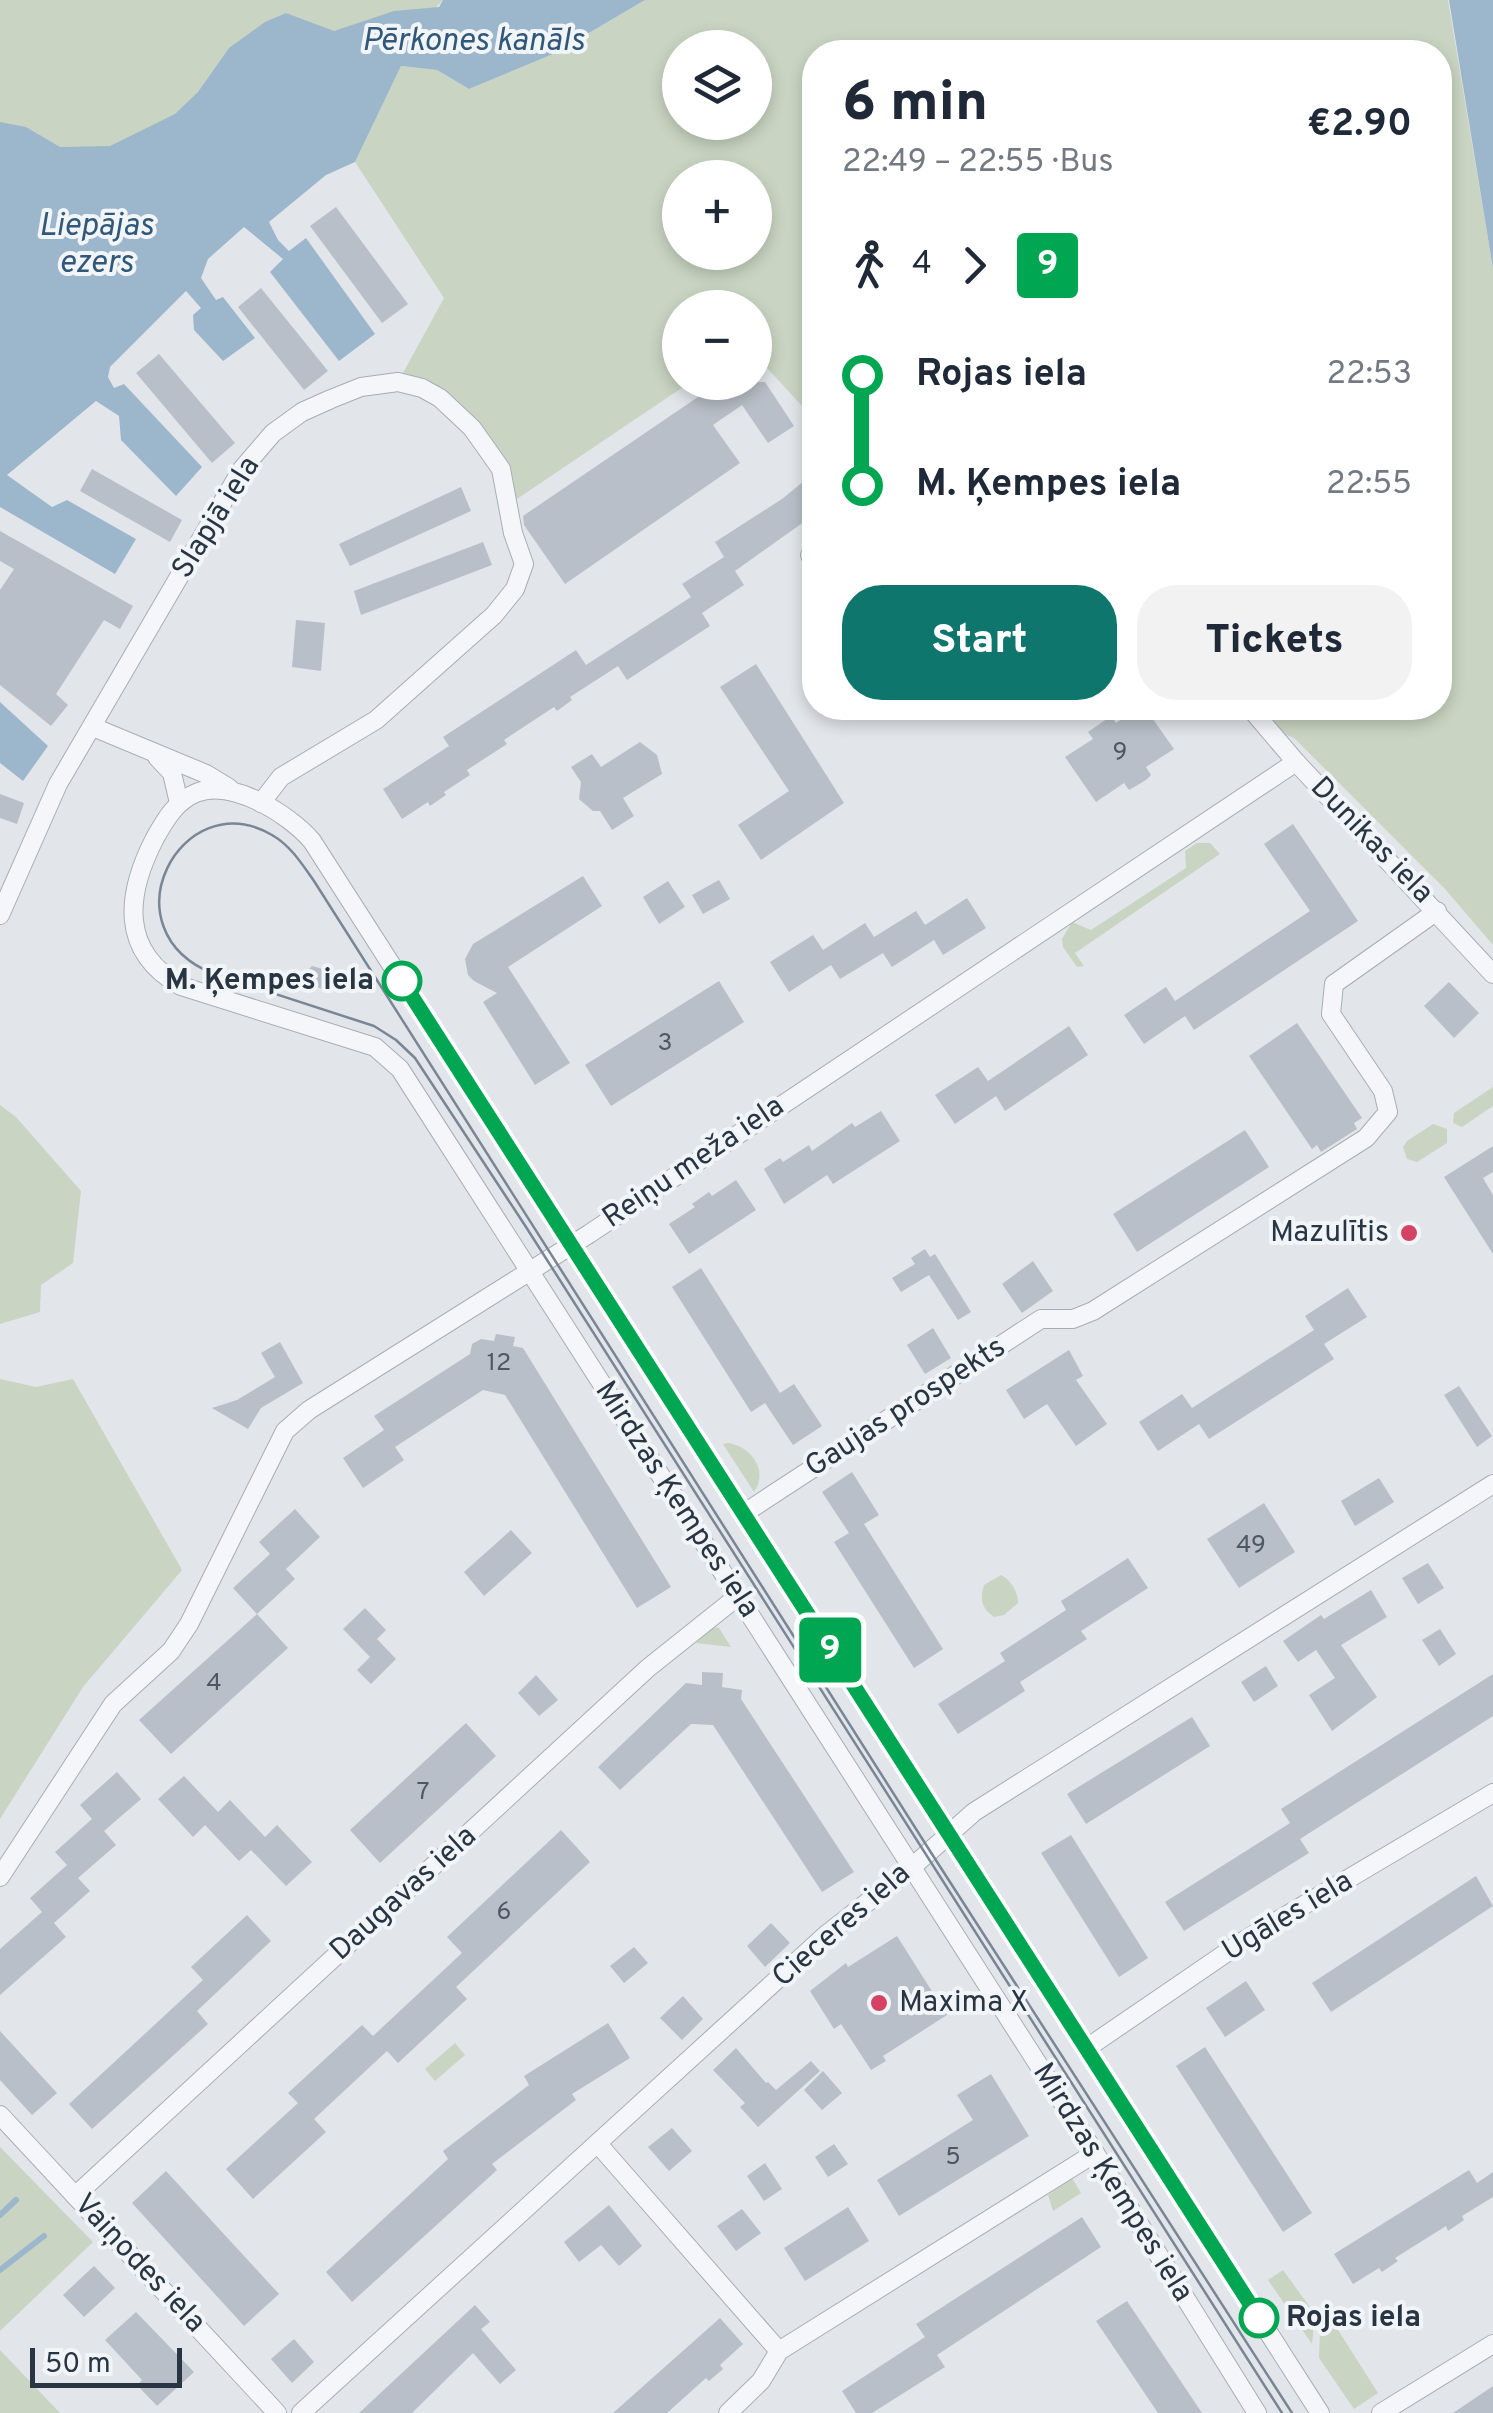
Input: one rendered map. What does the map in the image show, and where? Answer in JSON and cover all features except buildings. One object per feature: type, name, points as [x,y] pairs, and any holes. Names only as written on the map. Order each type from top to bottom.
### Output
[{"type":"street","name":"Slapjā iela","points":[[0,915],[58,784],[242,469],[262,445],[302,412],[361,387],[398,382],[422,388],[440,398],[472,428],[501,469],[513,533],[524,564],[515,590],[494,615],[376,720],[281,777],[261,803]]},
{"type":"street","name":"Dunikas iela","points":[[1260,720],[1493,974]]},
{"type":"street","name":"Mirdzas Ķempes iela","points":[[93,726],[206,774],[261,803],[294,822],[312,842],[1320,2413]]},
{"type":"street","points":[[153,753],[172,773],[179,804]]},
{"type":"street","name":"Reiņu meža iela","points":[[0,1877],[114,1704],[172,1651],[285,1431],[309,1410],[571,1246],[1296,762]]},
{"type":"street","name":"Mirdzas Ķempes iela","points":[[240,794],[213,789],[194,794],[179,804],[154,841],[135,889],[132,920],[141,947],[156,970],[181,986],[326,1031],[384,1053],[400,1069],[1257,2413]]},
{"type":"street","name":"Gaujas prospekts","points":[[743,1514],[1041,1318],[1073,1319],[1093,1311],[1366,1138],[1388,1112],[1383,1091],[1331,1014],[1334,984],[1437,911]]},
{"type":"street","name":"Cieceres iela","points":[[301,2413],[827,1934],[974,1812],[1493,1484]]},
{"type":"street","name":"Daugavas iela","points":[[75,2196],[648,1668],[737,1597]]},
{"type":"street","name":"Ugāles iela","points":[[1087,2048],[1245,1940],[1493,1792]]},
{"type":"street","name":"Vaiņodes iela","points":[[0,2116],[277,2413]]},
{"type":"street","points":[[598,2144],[779,2351]]},
{"type":"street","points":[[728,2413],[761,2381],[779,2351],[1095,2154]]},
{"type":"street","points":[[1381,2413],[1493,2344]]},
{"type":"green space","name":"Liepājas ezers","points":[[0,0],[443,0],[0,461]]},
{"type":"green space","points":[[645,0],[1448,0],[1493,269],[1493,945],[1445,889],[1294,738],[1280,732],[1269,720],[1452,720],[1452,40],[802,40],[802,406],[772,373],[772,290],[662,290],[664,400],[508,505],[472,428],[398,382],[444,298],[355,162],[401,66],[437,70],[469,89],[553,54]]},
{"type":"green space","points":[[1197,843],[1210,843],[1220,854],[1075,953],[1084,966],[1077,967],[1062,939],[1072,922],[1091,930],[1186,868],[1185,851]]},
{"type":"green space","points":[[1493,1087],[1493,1106],[1462,1127],[1453,1123],[1454,1113]]},
{"type":"green space","points":[[0,1105],[16,1117],[81,1191],[73,1263],[41,1285],[40,1312],[0,1324]]},
{"type":"green space","points":[[1433,1124],[1447,1129],[1447,1143],[1417,1162],[1407,1159],[1403,1147],[1407,1141]]},
{"type":"green space","points":[[0,1379],[36,1387],[73,1379],[182,1570],[83,1687],[0,1819]]},
{"type":"green space","points":[[723,1444],[744,1449],[755,1461],[760,1476],[754,1492]]},
{"type":"green space","points":[[1001,1575],[1013,1587],[1018,1603],[1004,1615],[994,1617],[984,1607],[983,1590],[984,1585]]},
{"type":"green space","points":[[713,1627],[719,1628],[731,1647],[696,1643]]},
{"type":"green space","points":[[455,2043],[465,2055],[435,2081],[425,2069]]},
{"type":"green space","points":[[0,2147],[93,2242],[0,2331]]},
{"type":"green space","points":[[1072,2178],[1081,2193],[1053,2211],[1048,2195]]},
{"type":"green space","points":[[1283,2270],[1315,2314],[1312,2344],[1268,2280]]},
{"type":"green space","points":[[1333,2322],[1378,2393],[1354,2409],[1319,2358],[1320,2332]]},
{"type":"green space","points":[[0,2350],[60,2413],[0,2413]]},
{"type":"water","name":"Liepājas ezers","points":[[443,0],[645,0],[553,54],[469,89],[437,70],[401,66],[355,162],[326,175],[269,222],[289,251],[306,238],[375,334],[339,361],[270,272],[283,259],[244,227],[208,259],[201,278],[216,300],[223,297],[255,338],[223,361],[194,330],[193,315],[201,308],[186,291],[110,367],[108,377],[114,388],[124,384],[202,467],[176,496],[121,440],[119,416],[96,401],[7,475],[52,507],[67,500],[136,539],[115,574],[0,507],[0,122],[26,127],[60,147],[110,146],[175,114],[198,92],[229,48],[265,22],[286,13],[334,31],[394,11],[439,7]]},
{"type":"water","points":[[1449,0],[1493,0],[1493,269]]},
{"type":"water","points":[[0,702],[48,746],[23,781],[0,763]]},
{"type":"waterway","points":[[0,2215],[16,2200]]},
{"type":"waterway","points":[[0,2270],[44,2236]]},
{"type":"tram line","points":[[1282,2413],[415,1058],[374,1026],[214,974],[181,953],[163,926],[160,897],[167,868],[184,844],[209,828],[239,824],[279,839],[305,868],[1292,2413]]},
{"type":"bus line","name":"9","points":[[402,981],[1259,2318]]},
{"type":"place","name":"M. Ķempes iela","points":[[402,981]]},
{"type":"place","name":"Mazulītis","points":[[1409,1233]]},
{"type":"place","name":"Maxima X","points":[[879,2003]]},
{"type":"place","name":"Rojas iela","points":[[1259,2318]]},
{"type":"water label","name":"Pērkones kanāls","points":[[473,42]]}]
